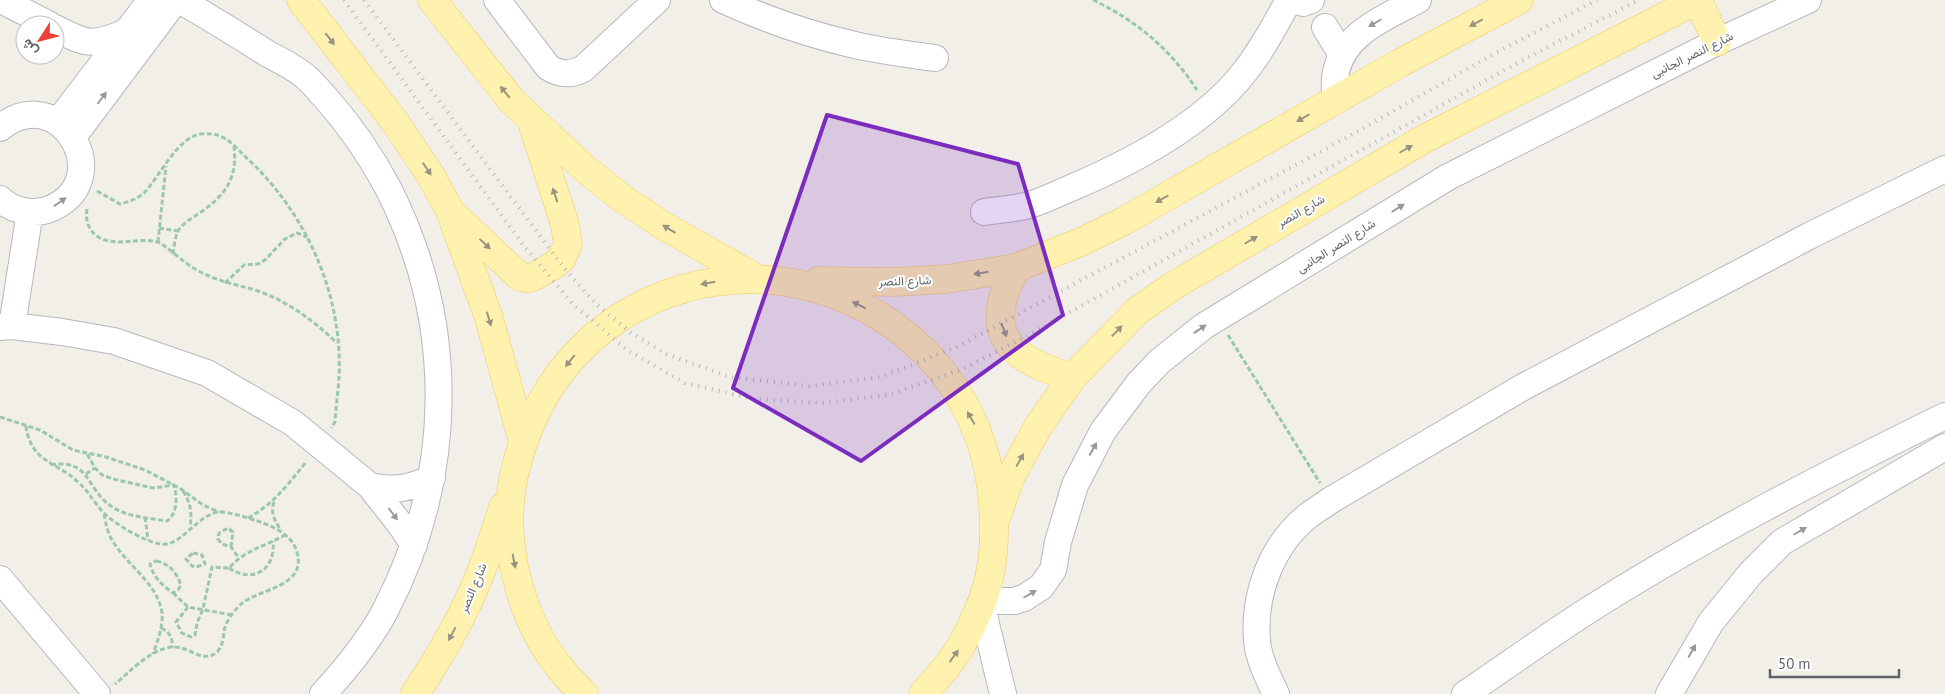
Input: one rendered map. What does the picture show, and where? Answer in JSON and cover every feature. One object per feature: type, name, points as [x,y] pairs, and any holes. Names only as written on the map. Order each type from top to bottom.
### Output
[{"type":"main road","points":[[301,0],[395,122],[431,176],[450,211],[489,318],[523,442]]},
{"type":"main road","points":[[432,0],[493,78],[531,121],[584,168],[623,199],[664,226],[758,278]]},
{"type":"main road","name":"شارع النصر","points":[[792,282],[904,282],[946,279],[1016,268],[1083,241],[1124,221],[1400,63],[1519,0]]},
{"type":"main road","points":[[1697,0],[1718,42]]},
{"type":"main road","name":"شارع النصر","points":[[995,521],[1010,478],[1039,425],[1072,378],[1137,311],[1173,286],[1424,139],[1697,0]]},
{"type":"main road","points":[[450,211],[520,277],[528,278],[535,276],[562,258],[568,244],[565,225],[531,121]]},
{"type":"main road","points":[[1016,268],[1005,292],[1000,325],[1017,354],[1032,363],[1072,378]]},
{"type":"main road","points":[[584,694],[562,671],[539,636],[522,598],[513,558],[510,524],[514,474],[523,442],[536,410],[554,381],[575,355],[607,327],[628,312],[658,297],[690,286],[724,280],[758,278],[792,282],[838,294],[882,316],[920,346],[952,384],[975,426],[990,472],[995,521],[992,560],[982,600],[957,654],[923,694]]},
{"type":"main road","name":"شارع النصر","points":[[415,694],[439,658],[468,604],[514,474]]},
{"type":"street","points":[[2,0],[31,15]]},
{"type":"street","points":[[497,0],[548,67],[555,71],[570,74],[583,68],[657,0]]},
{"type":"street","points":[[723,0],[766,19],[813,34],[851,44],[935,58]]},
{"type":"street","points":[[1335,100],[1336,73],[1342,56],[1354,39],[1370,26],[1418,0]]},
{"type":"street","name":"شارع النصر الجانبى","points":[[982,600],[1014,601],[1029,596],[1041,587],[1053,570],[1058,542],[1075,485],[1103,431],[1134,388],[1160,360],[1204,326],[1448,177],[1718,42],[1808,0]]},
{"type":"street","points":[[65,33],[82,42],[112,38],[126,32],[168,2]]},
{"type":"street","points":[[66,129],[115,64],[168,2]]},
{"type":"street","points":[[168,2],[307,78],[345,120],[376,166],[402,216],[421,268],[434,322],[439,377],[438,433],[432,478],[414,545],[384,612],[348,666],[323,694]]},
{"type":"street","points":[[984,212],[1026,206],[1113,169],[1155,146],[1208,108],[1232,87],[1265,42],[1306,6],[1342,56]]},
{"type":"street","points":[[66,129],[91,78],[115,64],[126,32]]},
{"type":"street","points":[[82,42],[87,54],[91,78]]},
{"type":"street","points":[[0,128],[17,118],[31,115],[45,116],[66,129],[79,149],[81,162],[89,184],[75,188],[61,202],[43,211],[30,212],[13,208],[0,199]]},
{"type":"street","points":[[1276,694],[1264,669],[1257,642],[1257,614],[1262,586],[1273,559],[1288,536],[1308,515],[1523,387],[1809,236],[1945,169]]},
{"type":"street","points":[[30,212],[6,327],[62,332],[114,341],[207,373],[293,422],[370,486],[414,545]]},
{"type":"street","points":[[1465,694],[1500,682],[1584,613],[1724,530],[1868,453],[1945,416]]},
{"type":"street","points":[[1669,694],[1711,622],[1751,573],[1782,542],[1945,447]]},
{"type":"street","points":[[370,486],[391,490],[412,487],[432,478]]},
{"type":"street","points":[[0,579],[104,691]]},
{"type":"street","points":[[982,600],[1003,694]]},
{"type":"path","points":[[1093,0],[1131,21],[1162,46],[1188,76],[1208,108]]},
{"type":"path","points":[[89,184],[120,204],[129,202],[143,194],[186,142],[198,134],[219,135],[225,137],[271,184],[292,212],[307,237],[330,299],[338,344],[339,376],[335,422],[320,445],[276,499],[264,509],[248,518]]},
{"type":"path","points":[[173,254],[178,231],[190,219],[217,200],[227,188],[236,162],[234,146]]},
{"type":"path","points":[[158,242],[166,164]]},
{"type":"path","points":[[89,184],[92,199]]},
{"type":"path","points":[[87,206],[85,218],[87,224],[99,237],[116,242],[135,240],[158,242],[195,270],[225,282],[256,291],[292,307],[309,318],[338,344]]},
{"type":"path","points":[[159,228],[178,231]]},
{"type":"path","points":[[225,282],[244,265],[258,264],[265,260],[276,247],[290,236],[297,233],[307,237]]},
{"type":"path","points":[[1218,319],[1331,500]]},
{"type":"path","points":[[0,417],[40,430],[67,448],[126,463],[174,485],[203,505],[219,512],[248,518],[284,533]]},
{"type":"path","points":[[26,426],[27,435],[36,452],[51,465],[80,483],[104,513],[130,531],[148,540],[160,544],[169,544],[177,541],[198,521],[219,512]]},
{"type":"path","points":[[86,452],[95,468],[102,475],[153,488],[174,485]]},
{"type":"path","points":[[51,465],[62,463],[72,465],[86,474],[98,494],[110,506],[126,514],[167,521],[170,519],[176,506],[177,496],[174,485]]},
{"type":"path","points":[[86,474],[95,468]]},
{"type":"path","points":[[181,489],[189,500],[192,514],[190,528]]},
{"type":"path","points":[[104,691],[153,654],[163,649],[187,649],[203,657],[217,652],[221,646],[225,626],[232,615],[248,599],[256,594],[279,587],[288,581],[294,573],[299,558],[297,550],[274,521],[272,511],[276,499]]},
{"type":"path","points":[[104,513],[113,543],[154,592],[162,612],[161,628],[153,654]]},
{"type":"path","points":[[145,516],[148,540]]},
{"type":"path","points":[[231,547],[234,532],[228,528],[218,536],[222,544],[231,547],[239,558]]},
{"type":"path","points":[[229,568],[239,558],[258,546],[274,541],[284,533]]},
{"type":"path","points":[[205,564],[202,555],[198,553],[193,553],[186,559],[192,566],[196,567],[205,564],[212,567],[229,568],[237,574],[247,576],[257,574],[266,569],[272,561],[274,541]]},
{"type":"path","points":[[173,593],[180,588],[177,575],[171,567],[162,562],[156,561],[152,563],[150,566],[154,574],[166,588],[188,607],[232,615]]},
{"type":"path","points":[[188,607],[176,622],[182,633],[188,637],[195,635],[212,567]]},
{"type":"path","points":[[161,628],[171,636],[172,648]]},
{"type":"highlighted area","points":[[827,115],[1018,164],[1063,315],[861,461],[733,388]]},
{"type":"railway","points":[[344,0],[524,246],[572,303],[627,350],[685,383],[754,399],[822,403],[888,395],[963,369],[1027,336],[1523,60],[1639,0]]},
{"type":"railway","points":[[364,0],[565,269],[596,304],[630,332],[666,354],[730,377],[809,386],[880,377],[957,347],[1346,138],[1492,55],[1597,0]]}]
